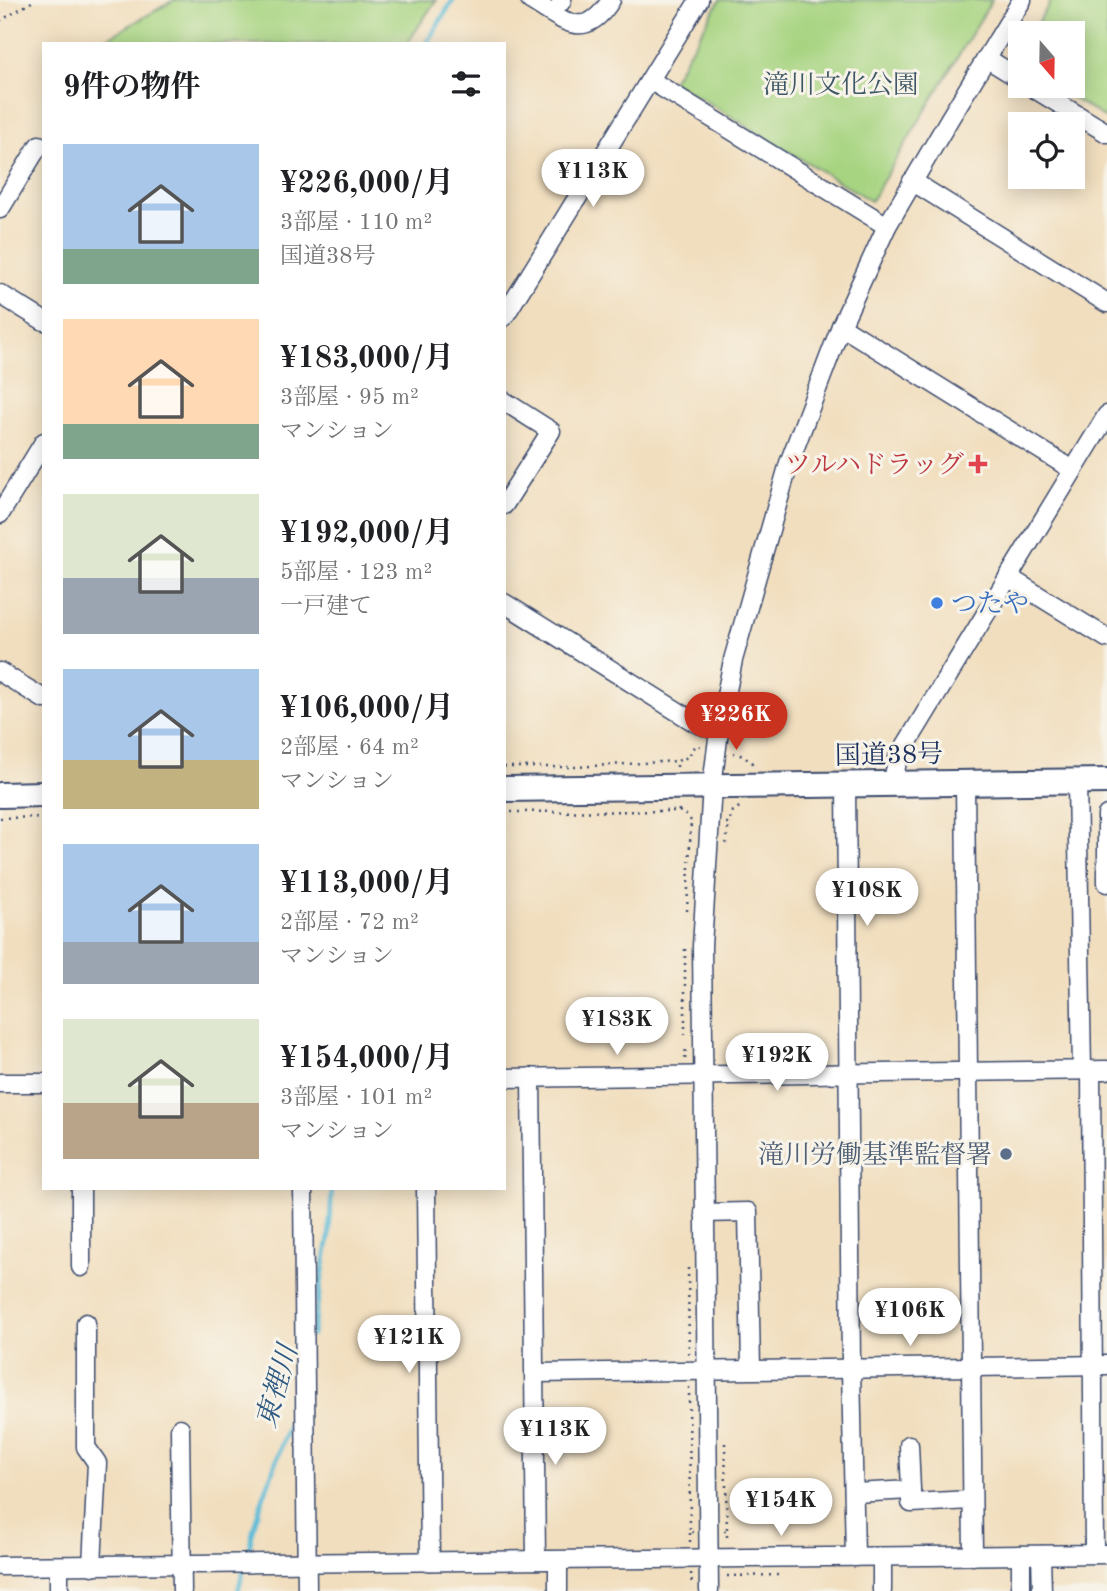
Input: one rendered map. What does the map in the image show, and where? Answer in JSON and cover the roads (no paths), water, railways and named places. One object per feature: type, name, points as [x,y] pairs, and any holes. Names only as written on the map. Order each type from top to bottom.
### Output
[{"type":"highway","name":"国道38号","points":[[506,789],[1107,781]]},
{"type":"highway","points":[[0,795],[42,794]]},
{"type":"street","points":[[530,0],[573,25],[583,26],[592,23],[602,14],[607,1]]},
{"type":"street","points":[[506,310],[511,291],[650,80],[699,0]]},
{"type":"street","points":[[709,1591],[702,946],[712,786],[719,731],[733,660],[789,463],[841,326],[887,226],[1022,0]]},
{"type":"street","points":[[986,58],[1008,72]]},
{"type":"street","points":[[650,80],[887,226]]},
{"type":"street","points":[[1050,98],[1107,133]]},
{"type":"street","points":[[0,209],[39,145]]},
{"type":"street","points":[[912,181],[1107,303]]},
{"type":"street","points":[[0,294],[42,320]]},
{"type":"street","points":[[841,326],[1073,470]]},
{"type":"street","points":[[506,402],[551,431],[506,502]]},
{"type":"street","points":[[892,784],[898,758],[1107,415]]},
{"type":"street","points":[[0,514],[42,445]]},
{"type":"street","points":[[1007,577],[1107,638]]},
{"type":"street","points":[[506,604],[696,723],[719,731]]},
{"type":"street","points":[[0,671],[42,698]]},
{"type":"street","points":[[0,1566],[1100,1554],[1100,1365],[1093,1070],[1077,782]]},
{"type":"street","points":[[965,783],[973,1556]]},
{"type":"street","points":[[846,784],[855,1557]]},
{"type":"street","points":[[1107,815],[1107,883]]},
{"type":"street","points":[[506,1078],[1093,1070]]},
{"type":"street","points":[[531,1077],[536,1560]]},
{"type":"street","points":[[0,1083],[42,1083]]},
{"type":"street","points":[[81,1190],[81,1266]]},
{"type":"street","points":[[303,1190],[307,1591]]},
{"type":"street","points":[[426,1190],[430,1561]]},
{"type":"street","points":[[704,1213],[748,1212],[751,1369]]},
{"type":"street","points":[[86,1323],[86,1447],[97,1463],[92,1566]]},
{"type":"street","points":[[536,1373],[1100,1365]]},
{"type":"street","points":[[180,1429],[183,1591]]},
{"type":"street","points":[[909,1445],[911,1503],[972,1500]]},
{"type":"street","points":[[854,1493],[911,1490]]},
{"type":"street","points":[[1021,1555],[1021,1591]]},
{"type":"street","points":[[1041,1555],[1042,1591]]},
{"type":"street","points":[[882,1556],[882,1591]]},
{"type":"street","points":[[558,1561],[558,1591]]},
{"type":"street","points":[[59,1566],[59,1591]]},
{"type":"waterway","name":"東裡川","points":[[427,42],[453,0]]},
{"type":"waterway","name":"東裡川","points":[[312,1335],[329,1237],[332,1190]]},
{"type":"waterway","name":"東裡川","points":[[246,1560],[256,1519],[298,1398]]},
{"type":"waterway","name":"東裡川","points":[[238,1591],[244,1568]]},
{"type":"place","name":"ツルハドラッグ","points":[[978,464]]},
{"type":"place","name":"つたや","points":[[937,603]]},
{"type":"place","name":"滝川労働基準監督署","points":[[1006,1154]]},
{"type":"park label","name":"滝川文化公園","points":[[841,84]]}]
